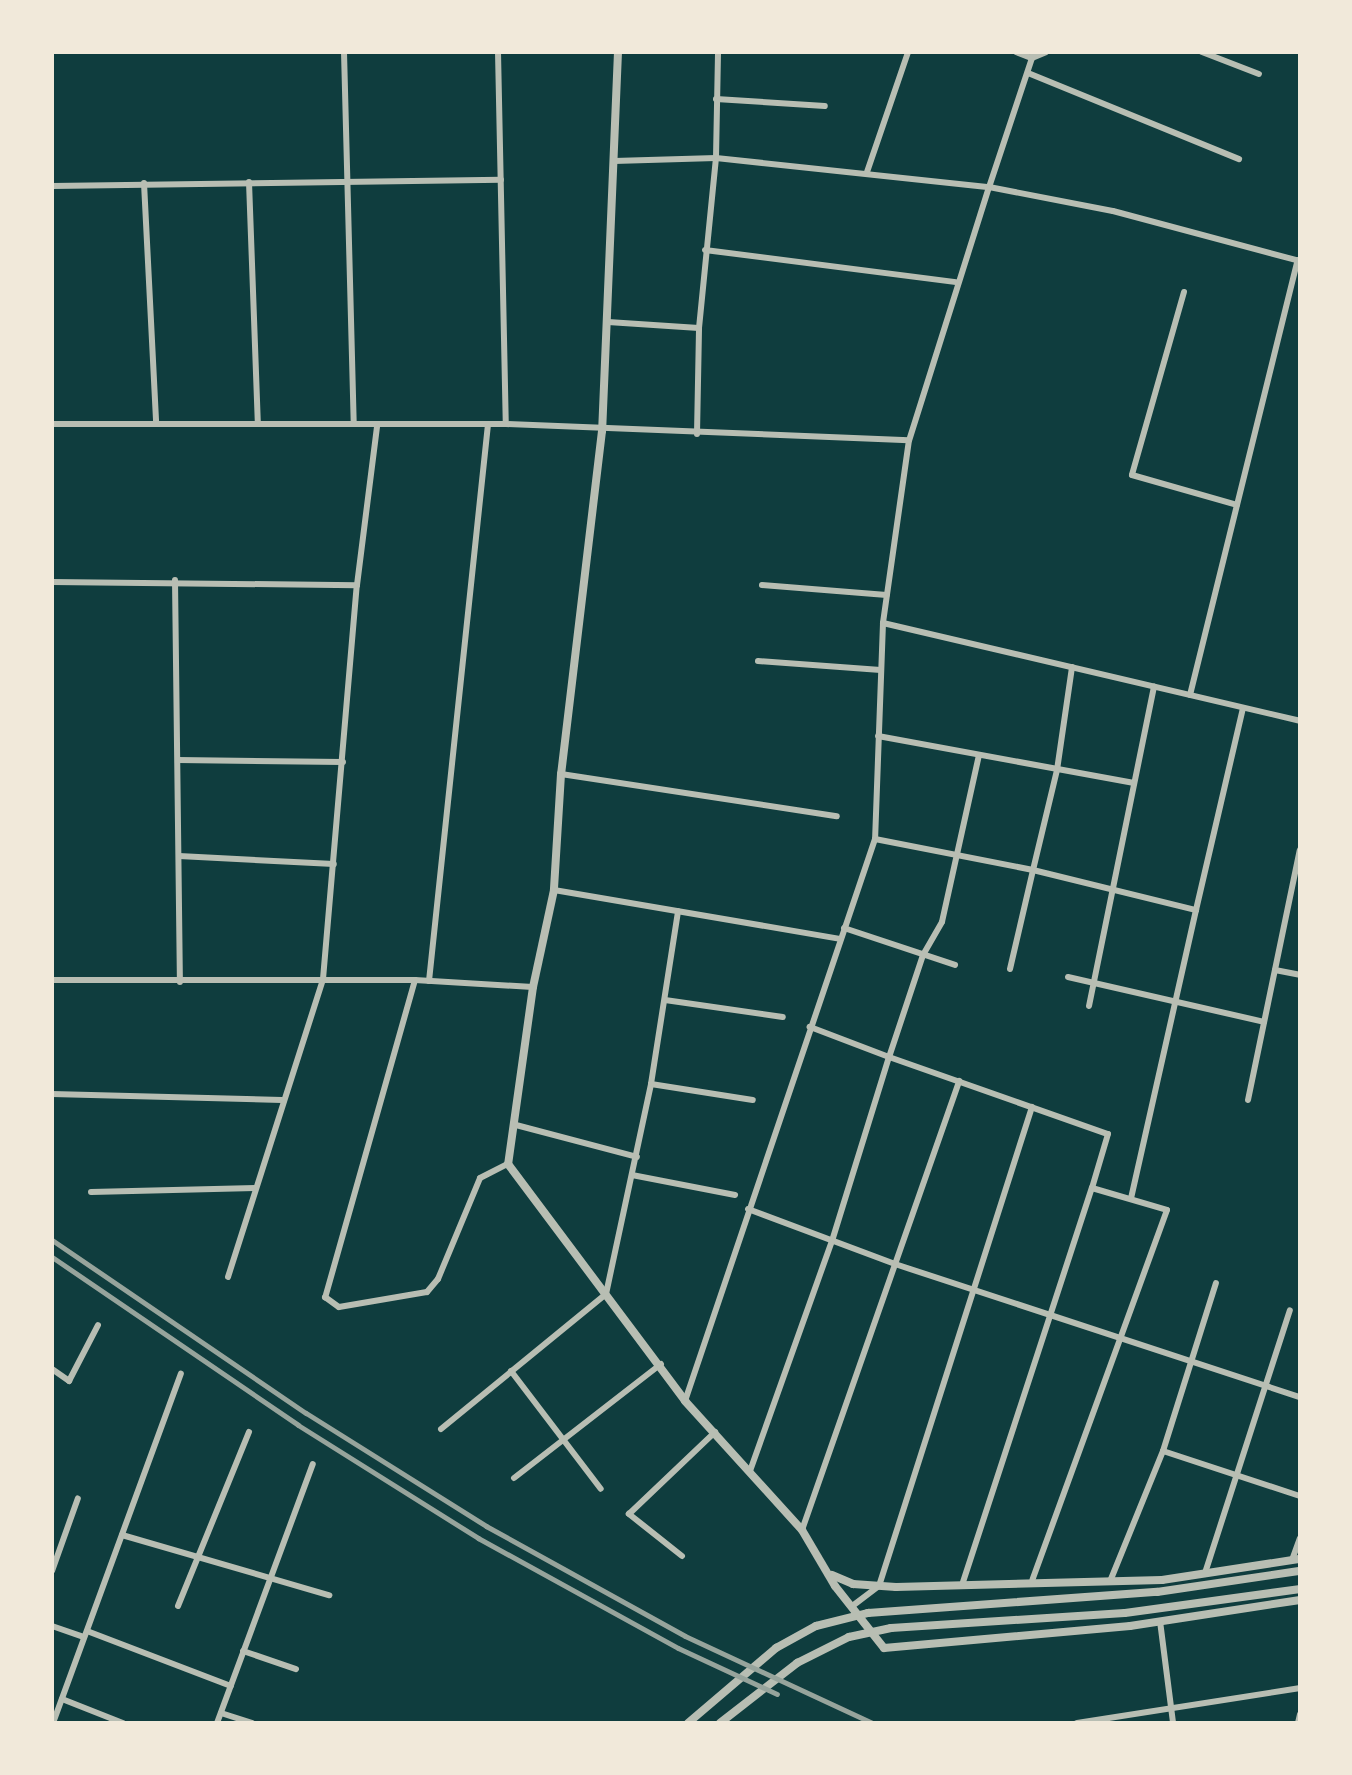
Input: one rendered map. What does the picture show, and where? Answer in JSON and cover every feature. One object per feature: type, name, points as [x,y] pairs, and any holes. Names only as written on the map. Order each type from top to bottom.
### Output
[{"type":"street","points":[[344,52],[354,424]]},
{"type":"street","points":[[498,52],[506,424]]},
{"type":"street","points":[[618,52],[602,431],[561,774],[554,890],[533,987],[516,1125],[508,1164],[661,1364],[685,1401],[802,1530],[851,1607],[884,1648],[1160,1621],[1300,1600]]},
{"type":"street","points":[[697,434],[699,328],[716,158],[718,52]]},
{"type":"street","points":[[867,172],[908,52]]},
{"type":"street","points":[[1016,52],[1033,55],[1046,52]]},
{"type":"street","points":[[1202,52],[1259,74]]},
{"type":"street","points":[[685,1401],[875,839],[883,623],[909,440],[956,282],[1033,55]]},
{"type":"street","points":[[1028,73],[1239,159]]},
{"type":"street","points":[[716,99],[825,106]]},
{"type":"street","points":[[614,161],[716,158],[989,187],[1113,211],[1299,261],[1190,695]]},
{"type":"street","points":[[52,186],[501,180]]},
{"type":"street","points":[[249,182],[258,424]]},
{"type":"street","points":[[144,183],[156,422]]},
{"type":"street","points":[[705,250],[956,282]]},
{"type":"street","points":[[1184,292],[1132,475],[1237,505]]},
{"type":"street","points":[[608,322],[699,328]]},
{"type":"street","points":[[52,424],[506,424],[602,431],[909,440]]},
{"type":"street","points":[[429,981],[488,424]]},
{"type":"street","points":[[228,1277],[323,979],[357,585],[377,426]]},
{"type":"street","points":[[52,582],[175,580],[357,585]]},
{"type":"street","points":[[175,580],[180,982]]},
{"type":"street","points":[[762,585],[887,595]]},
{"type":"street","points":[[883,623],[1300,721]]},
{"type":"street","points":[[758,661],[881,670]]},
{"type":"street","points":[[1010,969],[1057,770],[1072,667]]},
{"type":"street","points":[[1089,1006],[1154,687]]},
{"type":"street","points":[[1131,1199],[1243,708]]},
{"type":"street","points":[[878,736],[1133,783]]},
{"type":"street","points":[[750,1471],[832,1241],[923,955],[942,922],[979,755]]},
{"type":"street","points":[[178,760],[343,762]]},
{"type":"street","points":[[561,774],[837,816]]},
{"type":"street","points":[[875,839],[1033,870],[1196,910]]},
{"type":"street","points":[[1248,1100],[1300,850]]},
{"type":"street","points":[[179,856],[334,864]]},
{"type":"street","points":[[554,890],[840,939]]},
{"type":"street","points":[[441,1429],[606,1294],[651,1084],[678,911]]},
{"type":"street","points":[[844,928],[955,965]]},
{"type":"street","points":[[1275,970],[1300,975]]},
{"type":"street","points":[[1068,977],[1264,1022]]},
{"type":"street","points":[[52,980],[415,980],[533,987]]},
{"type":"street","points":[[415,980],[325,1297],[339,1307],[427,1292],[438,1279],[480,1178],[508,1164]]},
{"type":"street","points":[[665,1000],[783,1017]]},
{"type":"street","points":[[810,1027],[1108,1134],[963,1582]]},
{"type":"street","points":[[802,1530],[959,1081]]},
{"type":"street","points":[[651,1084],[753,1100]]},
{"type":"street","points":[[52,1094],[282,1100]]},
{"type":"street","points":[[851,1607],[879,1586],[1032,1107]]},
{"type":"street","points":[[516,1125],[637,1157]]},
{"type":"street","points":[[632,1175],[735,1195]]},
{"type":"street","points":[[91,1192],[255,1188]]},
{"type":"street","points":[[1033,1579],[1167,1210],[1092,1188]]},
{"type":"street","points":[[748,1209],[895,1264],[1300,1397]]},
{"type":"street","points":[[1111,1579],[1163,1451],[1216,1283]]},
{"type":"street","points":[[1205,1573],[1290,1310]]},
{"type":"street","points":[[52,1369],[69,1381],[98,1325]]},
{"type":"street","points":[[514,1478],[661,1364]]},
{"type":"street","points":[[511,1371],[601,1489]]},
{"type":"street","points":[[53,1723],[181,1374]]},
{"type":"street","points":[[682,1556],[629,1514],[715,1431]]},
{"type":"street","points":[[178,1606],[249,1432]]},
{"type":"street","points":[[1163,1451],[1300,1496]]},
{"type":"street","points":[[217,1723],[313,1464]]},
{"type":"street","points":[[52,1571],[78,1498]]},
{"type":"street","points":[[122,1535],[329,1595]]},
{"type":"street","points":[[832,1575],[879,1586],[1205,1573],[1296,1560],[1300,1538]]},
{"type":"street","points":[[688,1723],[776,1648],[816,1626],[855,1616],[1157,1592],[1300,1571]]},
{"type":"street","points":[[720,1723],[797,1663],[849,1637],[907,1627],[1125,1613],[1300,1589]]},
{"type":"street","points":[[1160,1621],[1173,1723]]},
{"type":"street","points":[[52,1626],[86,1634],[231,1686]]},
{"type":"street","points":[[243,1651],[296,1669]]},
{"type":"street","points":[[1077,1723],[1300,1688]]},
{"type":"street","points":[[62,1699],[123,1723]]},
{"type":"street","points":[[221,1713],[252,1723]]},
{"type":"street","points":[[1298,1723],[1300,1714]]},
{"type":"railway","points":[[52,1240],[306,1413],[486,1526],[685,1636],[872,1723]]},
{"type":"railway","points":[[52,1257],[298,1425],[478,1538],[678,1648],[777,1694]]}]
